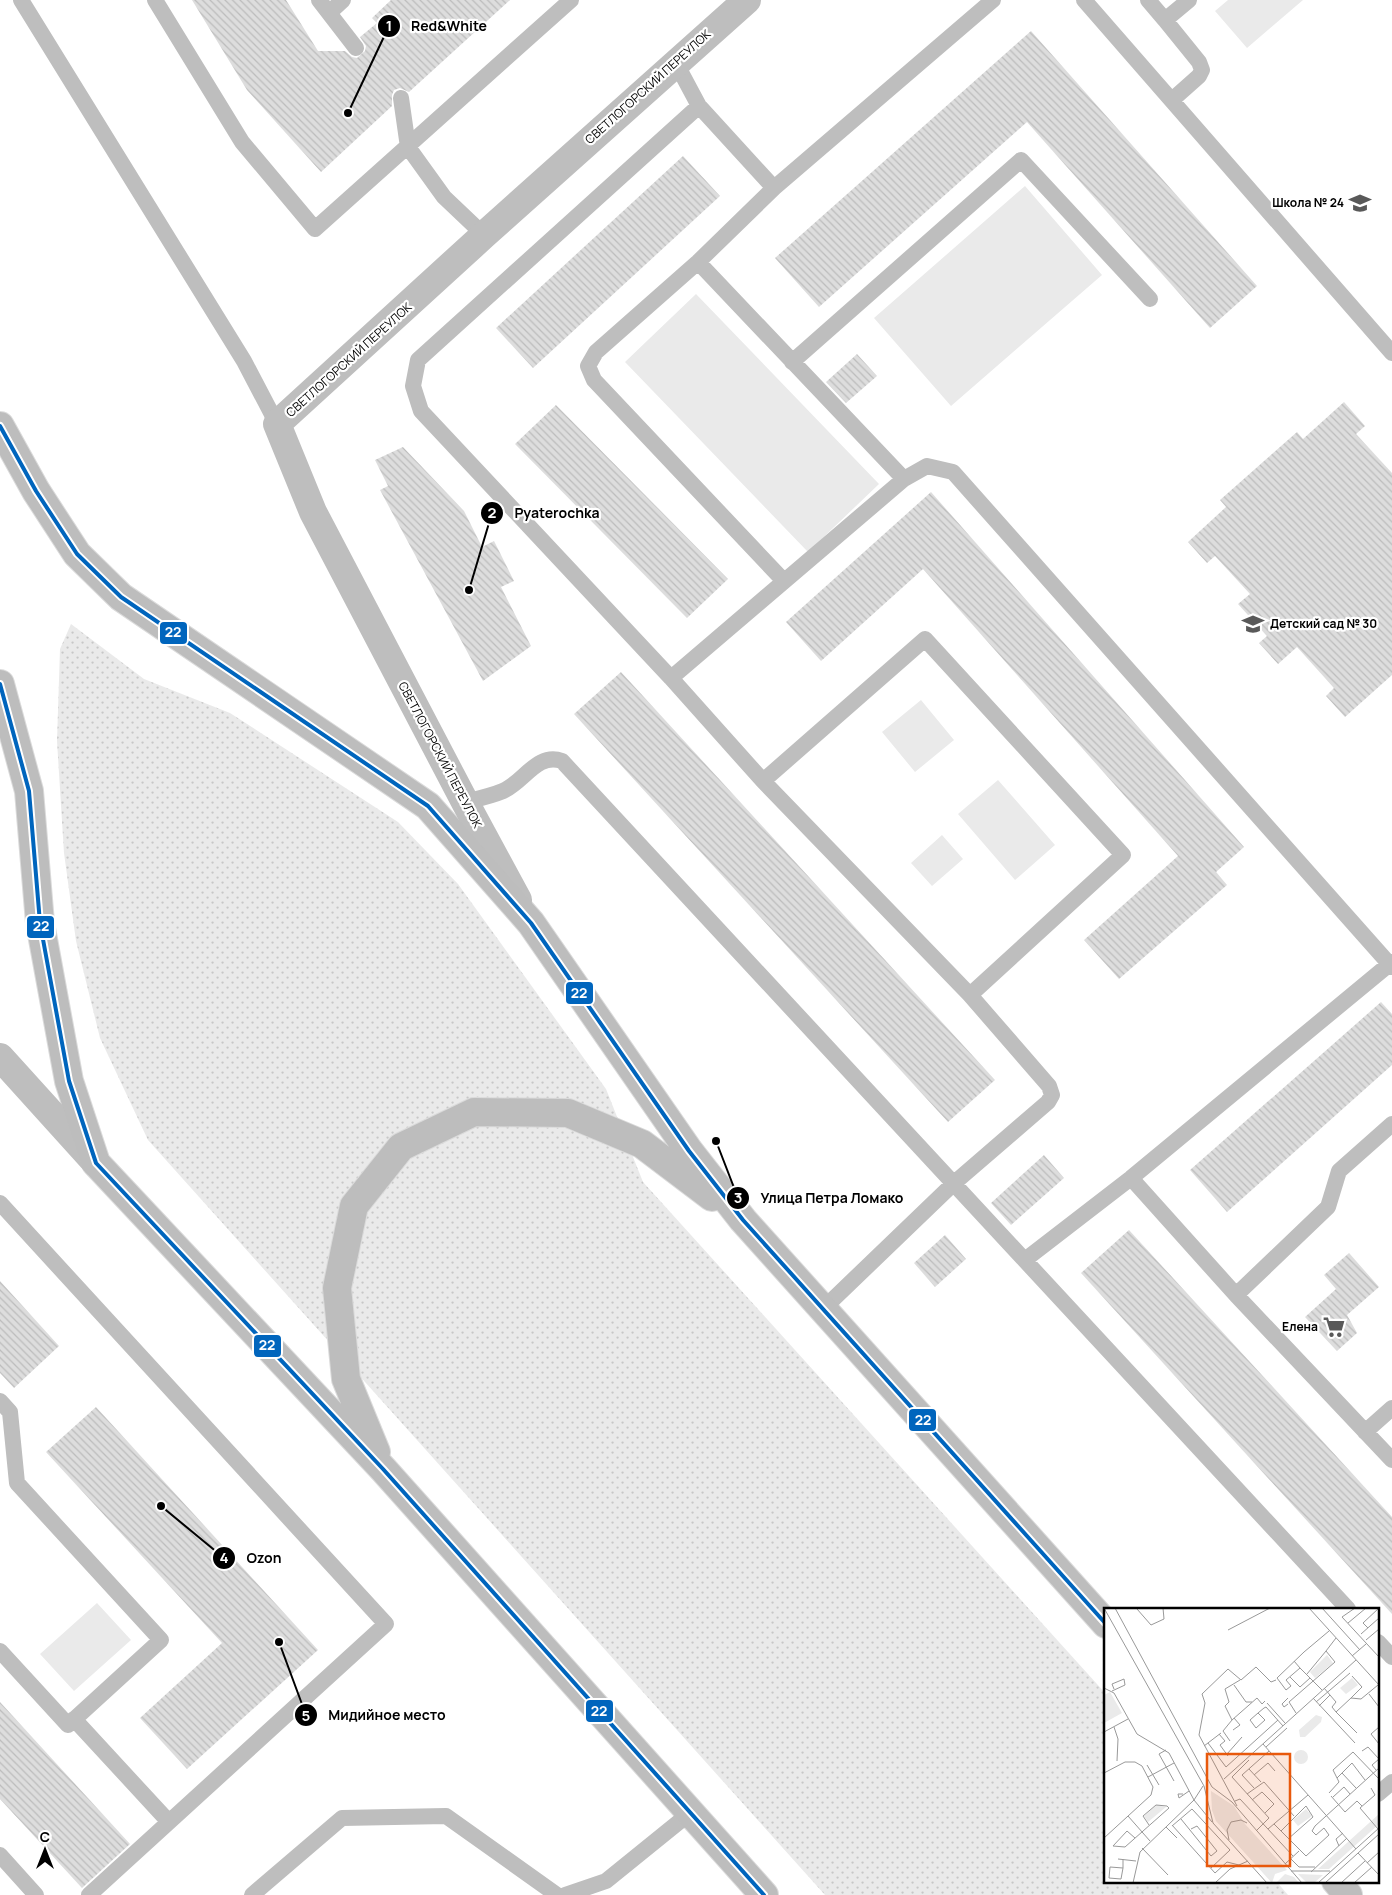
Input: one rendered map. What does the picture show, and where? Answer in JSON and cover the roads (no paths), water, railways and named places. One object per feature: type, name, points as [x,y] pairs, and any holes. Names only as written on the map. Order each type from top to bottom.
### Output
[{"type":"main road","points":[[0,426],[36,491],[77,554],[121,597],[428,806],[531,923],[689,1151],[743,1220],[1104,1622]]},
{"type":"main road","points":[[0,684],[29,792],[40,923],[69,1081],[96,1163],[383,1469],[764,1895]]},
{"type":"main road","points":[[383,1469],[346,1380],[337,1288],[354,1206],[401,1147],[474,1112],[568,1113],[642,1144],[743,1220]]},
{"type":"main road","points":[[1337,1882],[1348,1895]]},
{"type":"street","name":"СВЕТЛОГОРСКИЙ ПЕРЕУЛОК","points":[[531,923],[464,802],[313,512],[277,424],[484,235],[747,0]]},
{"type":"street","points":[[0,1057],[96,1163]]},
{"type":"lane","points":[[21,0],[239,352],[277,424]]},
{"type":"lane","points":[[155,0],[242,142],[315,229],[571,0]]},
{"type":"lane","points":[[344,0],[325,6],[356,48]]},
{"type":"lane","points":[[783,580],[594,380],[588,366],[596,352],[698,262],[774,188],[992,0]]},
{"type":"lane","points":[[1084,0],[1392,353]]},
{"type":"lane","points":[[1148,0],[1199,62],[1202,70],[1199,76],[1172,100]]},
{"type":"lane","points":[[1165,20],[1189,0]]},
{"type":"lane","points":[[676,63],[699,106],[774,188]]},
{"type":"lane","points":[[402,98],[408,147],[444,197],[484,235]]},
{"type":"lane","points":[[699,106],[418,360],[413,386],[421,412],[671,678],[763,781],[970,995],[1048,1086],[1052,1095],[1048,1102],[953,1184],[823,1309]]},
{"type":"lane","points":[[792,362],[1021,160],[1150,299]]},
{"type":"lane","points":[[698,262],[904,480]]},
{"type":"lane","points":[[671,678],[783,580],[904,480],[927,466],[953,472],[1391,964],[1131,1178],[1026,1260]]},
{"type":"lane","points":[[763,781],[926,639],[1123,855],[970,995]]},
{"type":"lane","points":[[464,802],[504,790],[542,761],[554,758],[562,761],[1347,1608]]},
{"type":"lane","points":[[1236,1295],[1328,1208],[1340,1172],[1392,1124]]},
{"type":"lane","points":[[1131,1178],[1236,1295],[1392,1460]]},
{"type":"lane","points":[[0,1202],[386,1624],[89,1895]]},
{"type":"lane","points":[[0,1401],[10,1412],[17,1483],[161,1640],[68,1725],[0,1651]]},
{"type":"lane","points":[[1365,1432],[1392,1408]]},
{"type":"lane","points":[[1380,1644],[1392,1657]]},
{"type":"lane","points":[[74,1719],[169,1822]]},
{"type":"lane","points":[[1380,1792],[1392,1782]]},
{"type":"lane","points":[[565,1895],[606,1882],[690,1813]]},
{"type":"lane","points":[[252,1895],[342,1818],[446,1816],[557,1895]]},
{"type":"lane","points":[[0,1855],[36,1895]]},
{"type":"place","name":"Red&White","points":[[348,113]]},
{"type":"place","name":"Школа № 24","points":[[1360,203]]},
{"type":"place","name":"Pyaterochka","points":[[469,590]]},
{"type":"place","name":"Детский сад № 30","points":[[1253,624]]},
{"type":"place","name":"Улица Петра Ломако","points":[[716,1141]]},
{"type":"place","name":"Елена","points":[[1334,1327]]},
{"type":"place","name":"Ozon","points":[[161,1506]]},
{"type":"place","name":"Мидийное место","points":[[279,1642]]}]
